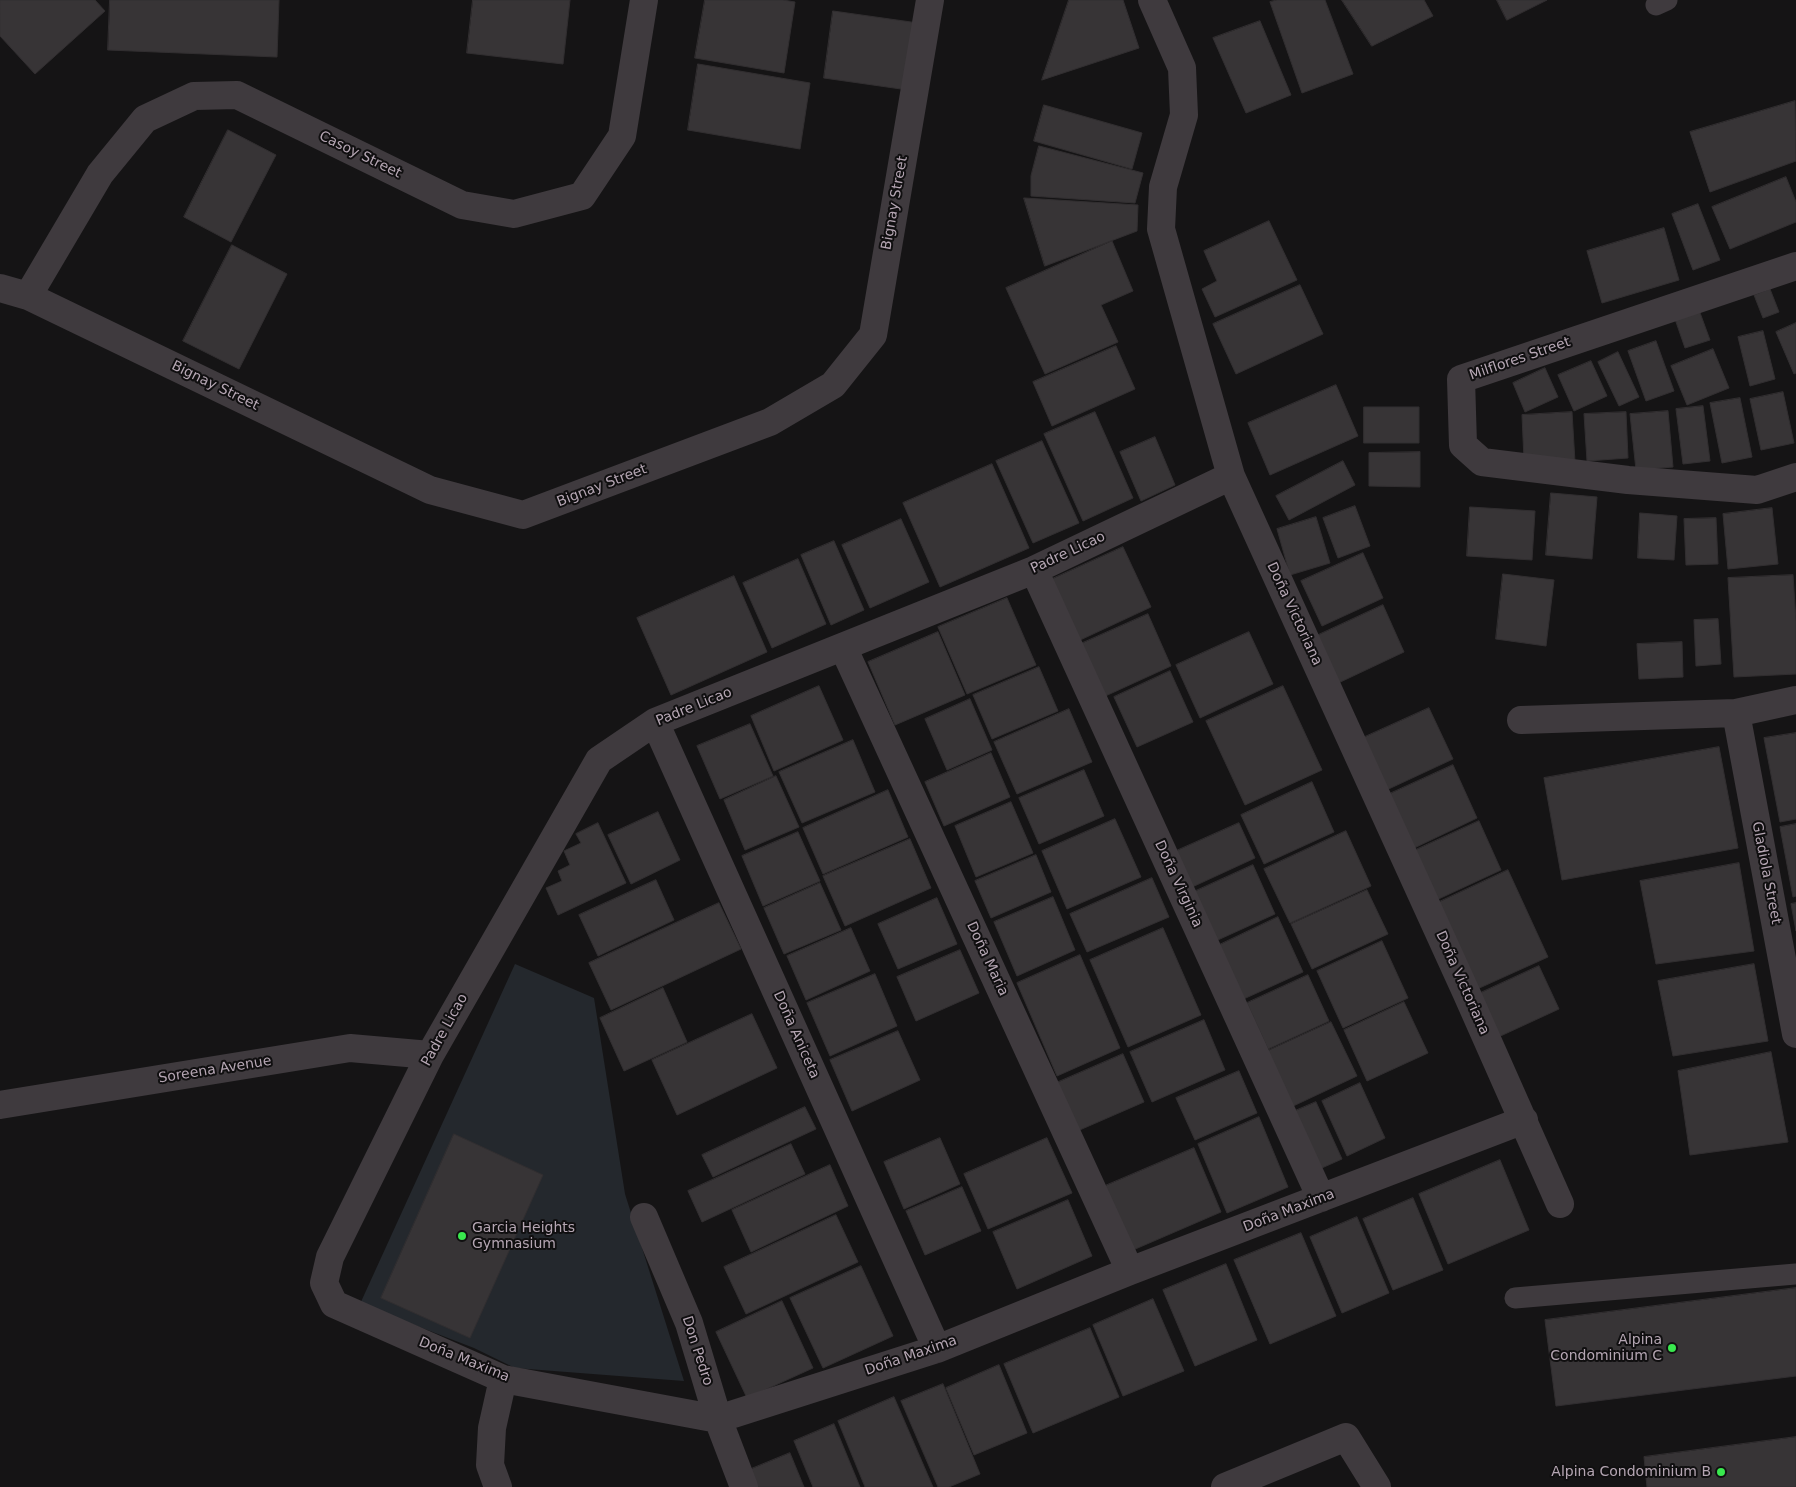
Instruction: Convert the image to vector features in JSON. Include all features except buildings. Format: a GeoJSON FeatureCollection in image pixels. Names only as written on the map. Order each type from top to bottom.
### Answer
{"type":"FeatureCollection","features":[{"type":"Feature","properties":{"kind":"street","name":"Casoy Street"},"geometry":{"type":"LineString","coordinates":[[28,296],[100,174],[145,119],[194,96],[237,95],[462,205],[514,214],[582,196],[622,136],[644,0]]}},
{"type":"Feature","properties":{"kind":"street","name":"Bignay Street"},"geometry":{"type":"LineString","coordinates":[[0,288],[28,296],[430,490],[523,515],[770,422],[833,385],[862,350],[873,335],[930,0]]}},
{"type":"Feature","properties":{"kind":"street","name":"Doña Victoriana"},"geometry":{"type":"LineString","coordinates":[[1152,0],[1182,68],[1184,115],[1163,187],[1161,229],[1231,476],[1524,1120],[1560,1204]]}},
{"type":"Feature","properties":{"kind":"street","name":"Milflores Street"},"geometry":{"type":"LineString","coordinates":[[1796,266],[1461,378],[1463,445],[1482,462],[1628,480],[1758,490],[1796,477]]}},
{"type":"Feature","properties":{"kind":"street","name":"Padre Licao"},"geometry":{"type":"LineString","coordinates":[[330,1257],[430,1055],[600,760],[655,722],[1034,570],[1231,476]]}},
{"type":"Feature","properties":{"kind":"street","name":"Doña Virginia"},"geometry":{"type":"LineString","coordinates":[[1034,570],[1321,1198]]}},
{"type":"Feature","properties":{"kind":"street","name":"Doña Maria"},"geometry":{"type":"LineString","coordinates":[[843,647],[1130,1271]]}},
{"type":"Feature","properties":{"kind":"street"},"geometry":{"type":"LineString","coordinates":[[1521,720],[1736,713],[1796,700]]}},
{"type":"Feature","properties":{"kind":"street","name":"Gladiola Street"},"geometry":{"type":"LineString","coordinates":[[1736,713],[1796,1034]]}},
{"type":"Feature","properties":{"kind":"street","name":"Doña Aniceta"},"geometry":{"type":"LineString","coordinates":[[655,722],[937,1349]]}},
{"type":"Feature","properties":{"kind":"street","name":"Soreena Avenue"},"geometry":{"type":"LineString","coordinates":[[0,1105],[350,1048],[430,1055]]}},
{"type":"Feature","properties":{"kind":"street","name":"Doña Maxima"},"geometry":{"type":"LineString","coordinates":[[330,1257],[324,1283],[334,1304],[503,1378],[718,1419],[937,1349],[1130,1271],[1524,1120]]}},
{"type":"Feature","properties":{"kind":"street","name":"Don Pedro"},"geometry":{"type":"LineString","coordinates":[[644,1217],[689,1323],[718,1419],[744,1487]]}},
{"type":"Feature","properties":{"kind":"street"},"geometry":{"type":"LineString","coordinates":[[498,1487],[490,1465],[492,1428],[503,1378]]}},
{"type":"Feature","properties":{"kind":"street"},"geometry":{"type":"LineString","coordinates":[[1225,1487],[1346,1438],[1377,1487]]}},
{"type":"Feature","properties":{"kind":"lane"},"geometry":{"type":"LineString","coordinates":[[1515,1298],[1796,1274]]}},
{"type":"Feature","properties":{"kind":"shaded area"},"geometry":{"type":"Polygon","coordinates":[[[515,964],[594,998],[625,1194],[684,1381],[515,1368],[474,1348],[360,1304],[515,964]]]}},
{"type":"Feature","properties":{"kind":"place","name":"Garcia Heights Gymnasium"},"geometry":{"type":"Point","coordinates":[462,1236]}},
{"type":"Feature","properties":{"kind":"place","name":"Alpina Condominium C"},"geometry":{"type":"Point","coordinates":[1672,1348]}},
{"type":"Feature","properties":{"kind":"place","name":"Alpina Condominium B"},"geometry":{"type":"Point","coordinates":[1721,1472]}}]}
